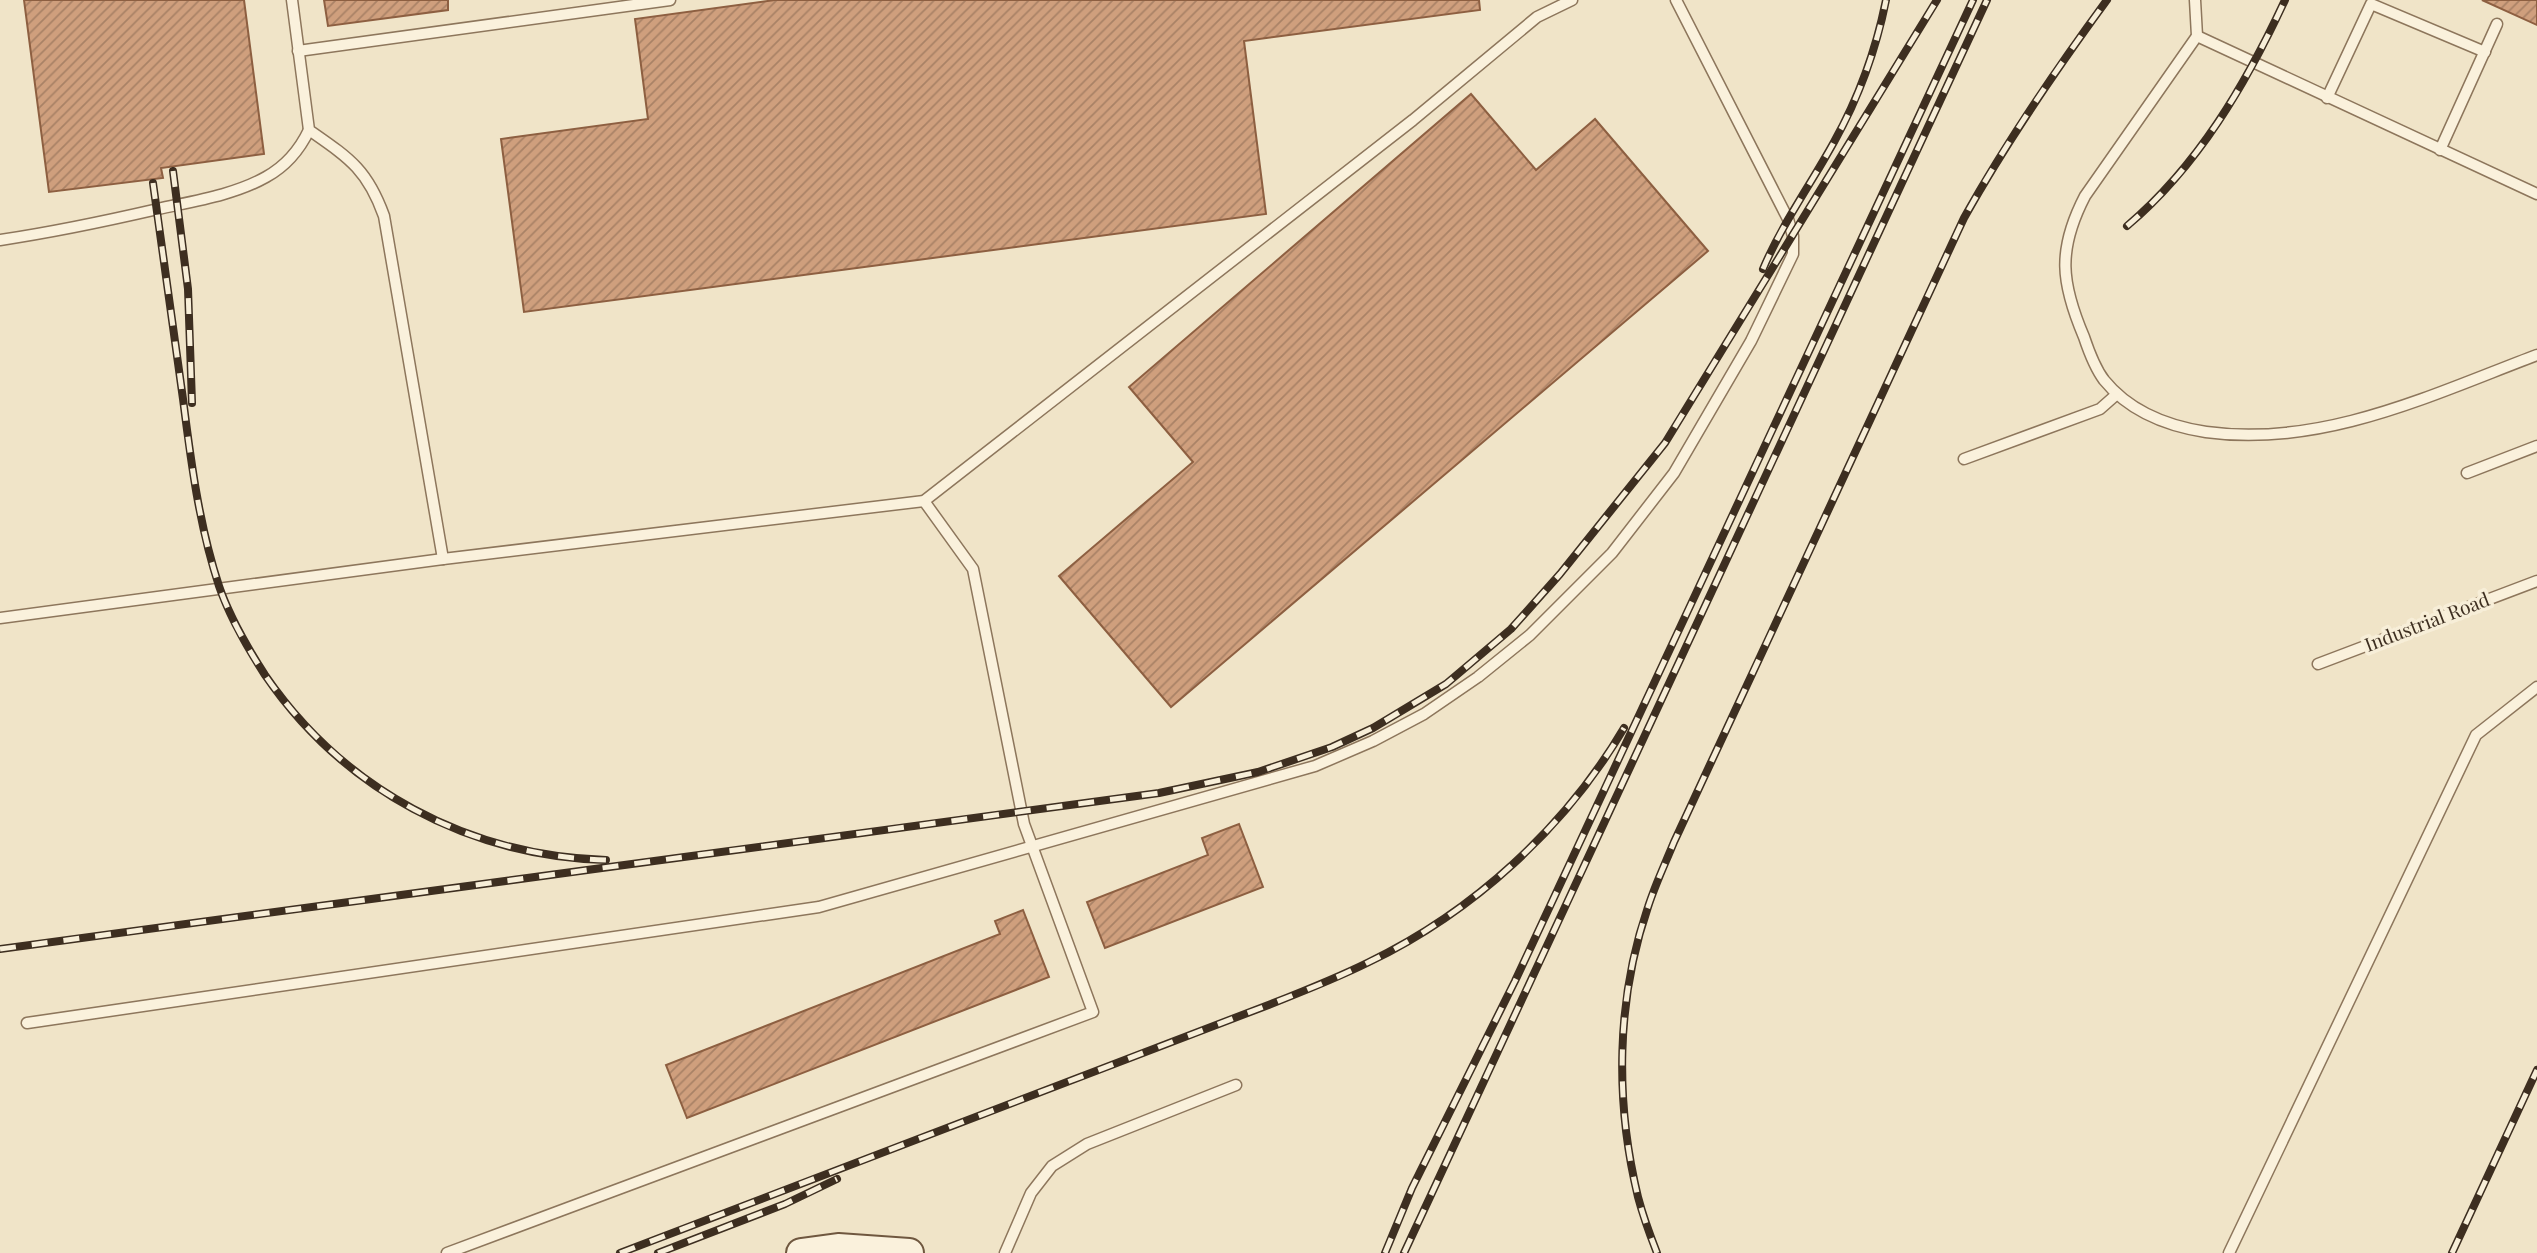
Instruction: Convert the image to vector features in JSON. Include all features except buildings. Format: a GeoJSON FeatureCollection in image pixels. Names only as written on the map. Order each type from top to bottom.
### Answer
{"type":"FeatureCollection","features":[{"type":"Feature","properties":{"kind":"street"},"geometry":{"type":"LineString","coordinates":[[802,1253],[838,1248],[909,1253]]}},
{"type":"Feature","properties":{"kind":"lane"},"geometry":{"type":"LineString","coordinates":[[0,240],[76,228],[224,194],[279,169],[293,157],[309,130],[292,0]]}},
{"type":"Feature","properties":{"kind":"lane"},"geometry":{"type":"LineString","coordinates":[[298,51],[670,0]]}},
{"type":"Feature","properties":{"kind":"lane"},"geometry":{"type":"LineString","coordinates":[[0,618],[443,559],[924,501],[1413,120],[1537,17],[1572,0]]}},
{"type":"Feature","properties":{"kind":"lane"},"geometry":{"type":"LineString","coordinates":[[27,1023],[819,907],[1315,766],[1373,741],[1424,714],[1478,677],[1530,635],[1612,553],[1674,473],[1751,341],[1790,262],[1794,246],[1788,219],[1676,0]]}},
{"type":"Feature","properties":{"kind":"lane"},"geometry":{"type":"LineString","coordinates":[[2195,0],[2197,36],[2085,196],[2072,220],[2065,247],[2065,273],[2074,315],[2102,378],[2116,394],[2154,418],[2183,429],[2238,436],[2295,433],[2346,423],[2537,355]]}},
{"type":"Feature","properties":{"kind":"lane"},"geometry":{"type":"LineString","coordinates":[[2327,98],[2371,4],[2485,52]]}},
{"type":"Feature","properties":{"kind":"lane"},"geometry":{"type":"LineString","coordinates":[[2440,150],[2497,24]]}},
{"type":"Feature","properties":{"kind":"lane"},"geometry":{"type":"LineString","coordinates":[[2197,36],[2537,194]]}},
{"type":"Feature","properties":{"kind":"lane"},"geometry":{"type":"LineString","coordinates":[[309,130],[357,166],[370,182],[384,216],[443,559]]}},
{"type":"Feature","properties":{"kind":"lane"},"geometry":{"type":"LineString","coordinates":[[1964,459],[2100,410],[2116,394]]}},
{"type":"Feature","properties":{"kind":"lane"},"geometry":{"type":"LineString","coordinates":[[2467,473],[2537,446]]}},
{"type":"Feature","properties":{"kind":"lane"},"geometry":{"type":"LineString","coordinates":[[447,1253],[1093,1012],[1021,811],[973,569],[924,501]]}},
{"type":"Feature","properties":{"kind":"lane","name":"Industrial Road"},"geometry":{"type":"LineString","coordinates":[[2318,664],[2537,581]]}},
{"type":"Feature","properties":{"kind":"lane"},"geometry":{"type":"LineString","coordinates":[[2230,1253],[2476,735],[2537,687]]}},
{"type":"Feature","properties":{"kind":"lane"},"geometry":{"type":"LineString","coordinates":[[1005,1253],[1031,1193],[1052,1166],[1087,1144],[1236,1085]]}},
{"type":"Feature","properties":{"kind":"railway"},"geometry":{"type":"LineString","coordinates":[[1763,269],[1851,108],[1872,55],[1886,0]]}},
{"type":"Feature","properties":{"kind":"railway"},"geometry":{"type":"LineString","coordinates":[[0,949],[1159,793],[1258,772],[1332,747],[1373,728],[1446,684],[1511,629],[1560,574],[1665,443],[1937,0]]}},
{"type":"Feature","properties":{"kind":"railway"},"geometry":{"type":"LineString","coordinates":[[1385,1253],[1412,1188],[1515,981],[1973,0]]}},
{"type":"Feature","properties":{"kind":"railway"},"geometry":{"type":"LineString","coordinates":[[1404,1253],[1987,0]]}},
{"type":"Feature","properties":{"kind":"railway"},"geometry":{"type":"LineString","coordinates":[[1657,1253],[1640,1204],[1631,1161],[1625,1125],[1622,1051],[1630,978],[1637,942],[1651,899],[1674,842],[1964,218],[2032,107],[2107,0]]}},
{"type":"Feature","properties":{"kind":"railway"},"geometry":{"type":"LineString","coordinates":[[2127,226],[2153,203],[2176,177],[2218,122],[2237,93],[2285,0]]}},
{"type":"Feature","properties":{"kind":"railway"},"geometry":{"type":"LineString","coordinates":[[173,171],[188,289],[192,403]]}},
{"type":"Feature","properties":{"kind":"railway"},"geometry":{"type":"LineString","coordinates":[[153,183],[193,470],[206,540],[228,609],[265,675],[296,716],[332,751],[371,783],[413,809],[458,830],[505,845],[555,856],[606,860]]}},
{"type":"Feature","properties":{"kind":"railway"},"geometry":{"type":"LineString","coordinates":[[620,1253],[1271,1004],[1369,962],[1444,918],[1513,864],[1574,800],[1624,728]]}},
{"type":"Feature","properties":{"kind":"railway"},"geometry":{"type":"LineString","coordinates":[[2452,1253],[2537,1070]]}},
{"type":"Feature","properties":{"kind":"railway"},"geometry":{"type":"LineString","coordinates":[[658,1253],[785,1204],[837,1179]]}}]}
